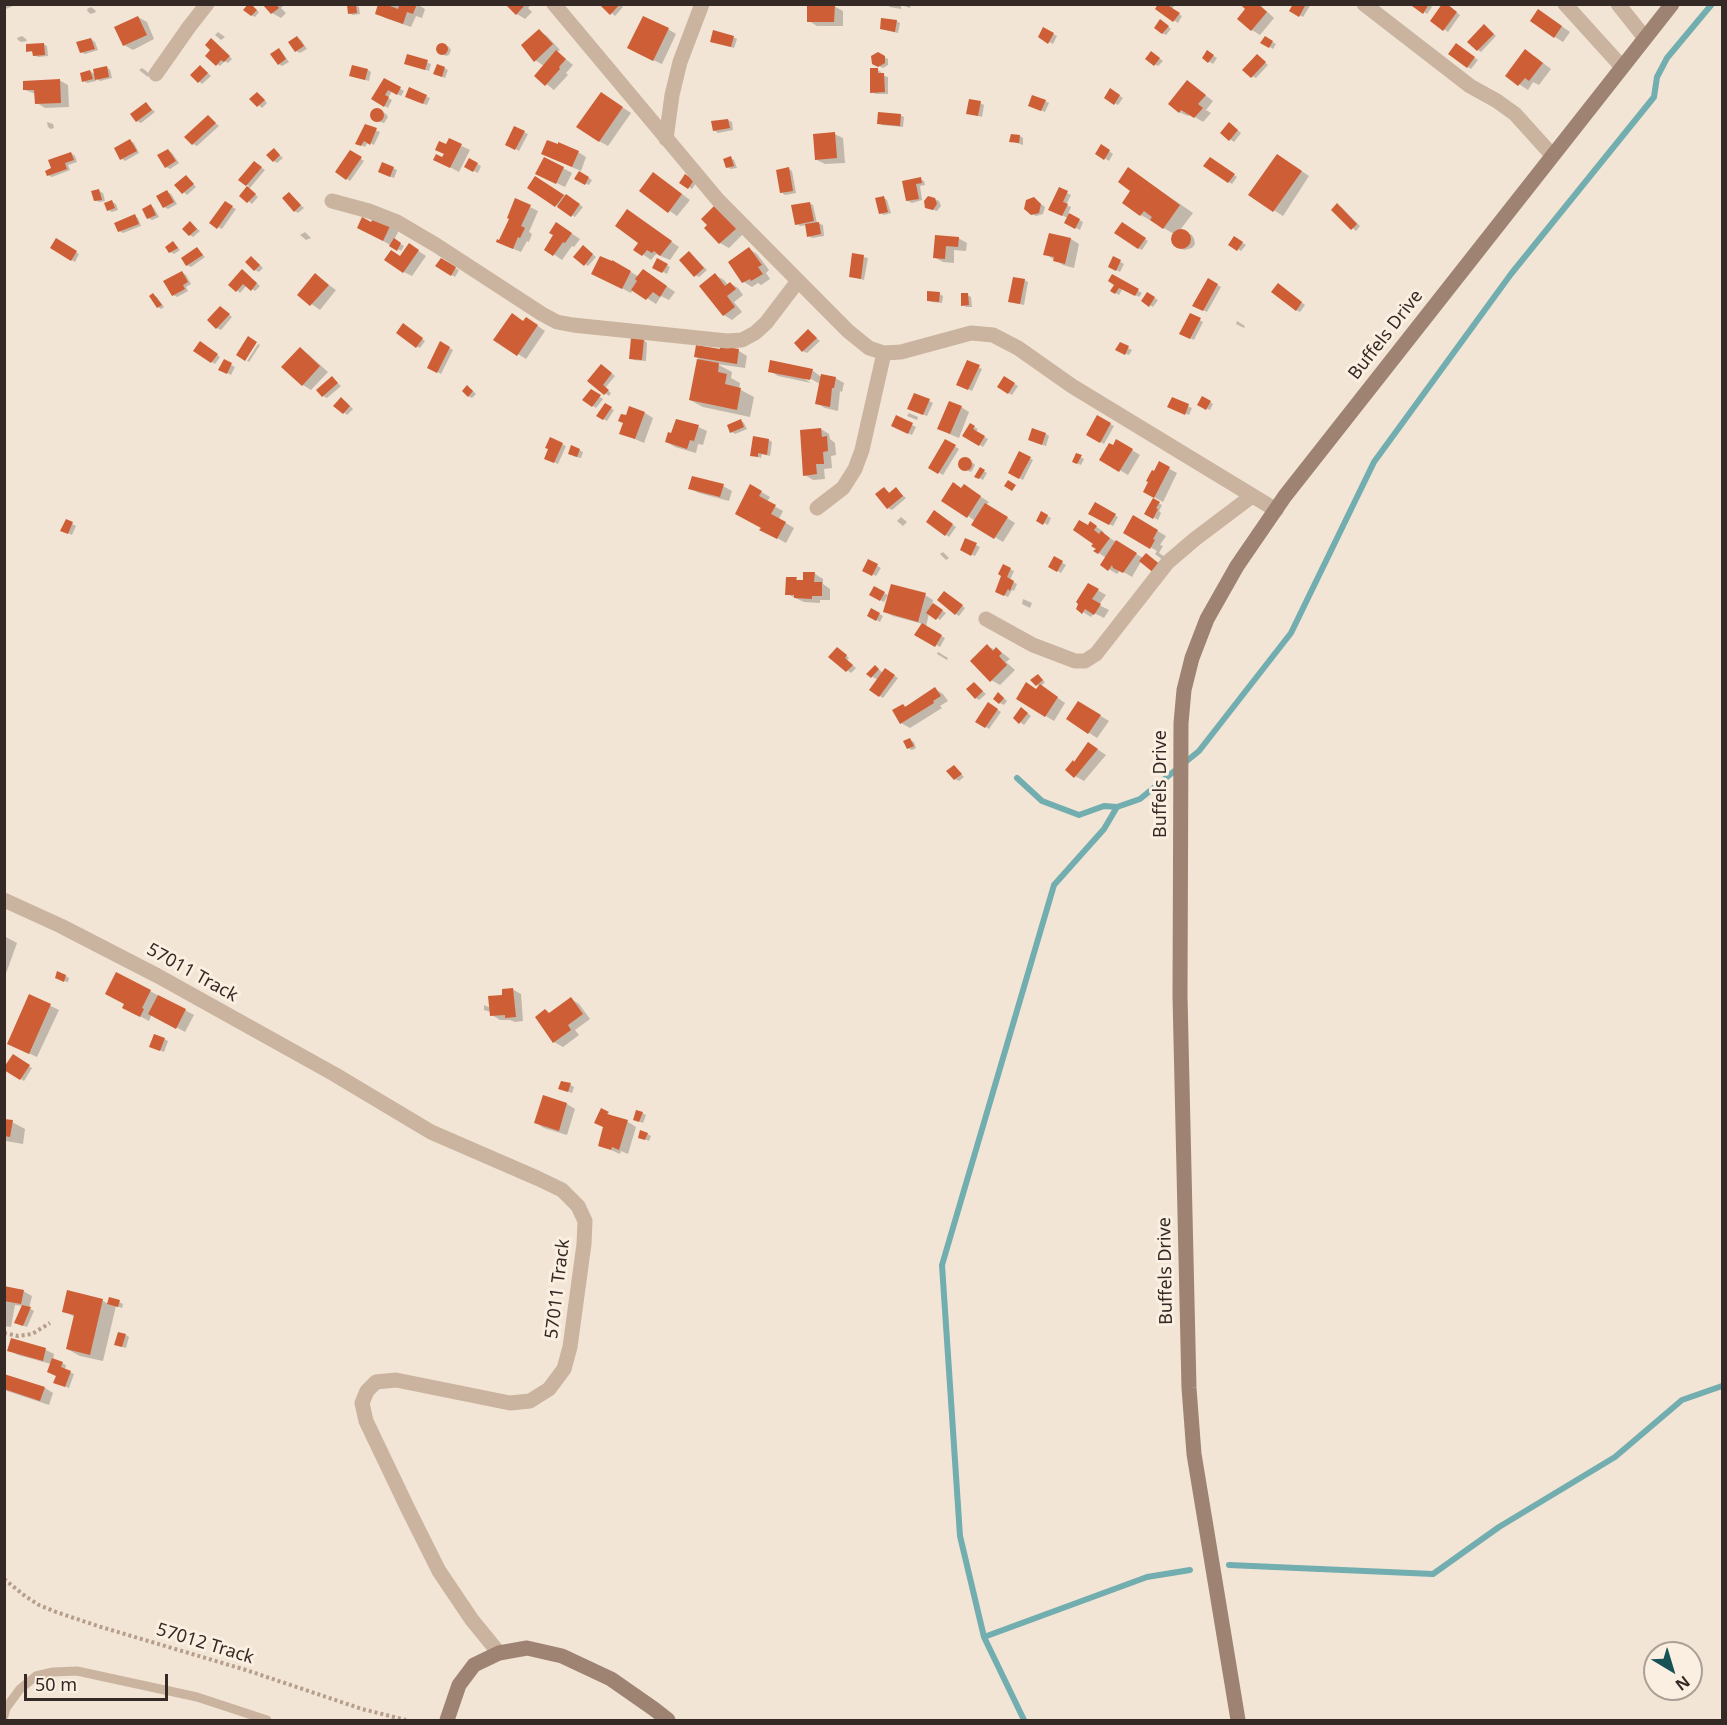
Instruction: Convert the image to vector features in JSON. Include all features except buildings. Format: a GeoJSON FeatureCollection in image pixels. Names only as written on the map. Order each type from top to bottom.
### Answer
{"type":"FeatureCollection","features":[{"type":"Feature","properties":{"kind":"street"},"geometry":{"type":"LineString","coordinates":[[156,74],[207,4]]}},
{"type":"Feature","properties":{"kind":"street"},"geometry":{"type":"LineString","coordinates":[[554,4],[718,200],[848,331],[869,348],[885,353],[901,352],[971,333],[993,335],[1018,348],[1072,386],[1276,510]]}},
{"type":"Feature","properties":{"kind":"street"},"geometry":{"type":"LineString","coordinates":[[666,139],[672,94],[680,62],[702,4]]}},
{"type":"Feature","properties":{"kind":"street"},"geometry":{"type":"LineString","coordinates":[[1364,4],[1470,86],[1515,114],[1552,155]]}},
{"type":"Feature","properties":{"kind":"street"},"geometry":{"type":"LineString","coordinates":[[1565,4],[1622,67]]}},
{"type":"Feature","properties":{"kind":"street"},"geometry":{"type":"LineString","coordinates":[[1618,4],[1645,38]]}},
{"type":"Feature","properties":{"kind":"street","name":"Buffels Drive"},"geometry":{"type":"LineString","coordinates":[[1238,1720],[1194,1454],[1189,1388],[1181,1083],[1180,816],[1181,723],[1184,690],[1192,658],[1207,619],[1237,566],[1276,510],[1672,4]]}},
{"type":"Feature","properties":{"kind":"street"},"geometry":{"type":"LineString","coordinates":[[332,201],[369,211],[397,222],[542,314],[557,322],[573,325],[727,341],[742,340],[755,333],[766,323],[798,281]]}},
{"type":"Feature","properties":{"kind":"street"},"geometry":{"type":"LineString","coordinates":[[817,508],[843,488],[855,469],[862,450],[885,353]]}},
{"type":"Feature","properties":{"kind":"street"},"geometry":{"type":"LineString","coordinates":[[986,619],[1033,645],[1075,661],[1085,661],[1096,654],[1168,562],[1252,496]]}},
{"type":"Feature","properties":{"kind":"street","name":"57011 Track"},"geometry":{"type":"LineString","coordinates":[[4,900],[61,926],[158,976],[334,1074],[431,1132],[562,1190],[578,1206],[585,1221],[584,1244],[570,1347],[564,1369],[549,1389],[530,1401],[510,1403],[396,1380],[376,1382],[366,1390],[362,1402],[366,1421],[439,1570],[472,1620],[499,1653]]}},
{"type":"Feature","properties":{"kind":"street"},"geometry":{"type":"LineString","coordinates":[[447,1720],[459,1685],[474,1665],[499,1653],[527,1648],[562,1656],[611,1679],[668,1720]]}},
{"type":"Feature","properties":{"kind":"lane"},"geometry":{"type":"LineString","coordinates":[[4,1716],[6,1708],[20,1689],[36,1676],[53,1672],[77,1671],[197,1697],[267,1720]]}},
{"type":"Feature","properties":{"kind":"path"},"geometry":{"type":"LineString","coordinates":[[4,1333],[18,1336],[32,1334],[50,1323]]}},
{"type":"Feature","properties":{"kind":"path","name":"57012 Track"},"geometry":{"type":"LineString","coordinates":[[4,1579],[39,1605],[56,1612],[246,1670],[362,1709],[406,1720]]}},
{"type":"Feature","properties":{"kind":"waterway"},"geometry":{"type":"LineString","coordinates":[[1024,1720],[984,1637],[960,1536],[942,1265],[1054,885],[1104,829],[1117,807],[1140,799],[1199,751],[1291,633],[1374,462],[1511,274],[1654,97],[1657,77],[1667,58],[1712,4]]}},
{"type":"Feature","properties":{"kind":"waterway"},"geometry":{"type":"LineString","coordinates":[[1017,778],[1042,801],[1079,815],[1104,806],[1117,807]]}},
{"type":"Feature","properties":{"kind":"waterway"},"geometry":{"type":"LineString","coordinates":[[1229,1565],[1433,1574],[1499,1527],[1615,1457],[1682,1400],[1722,1386]]}},
{"type":"Feature","properties":{"kind":"waterway"},"geometry":{"type":"LineString","coordinates":[[984,1637],[1147,1577],[1190,1570]]}}]}
